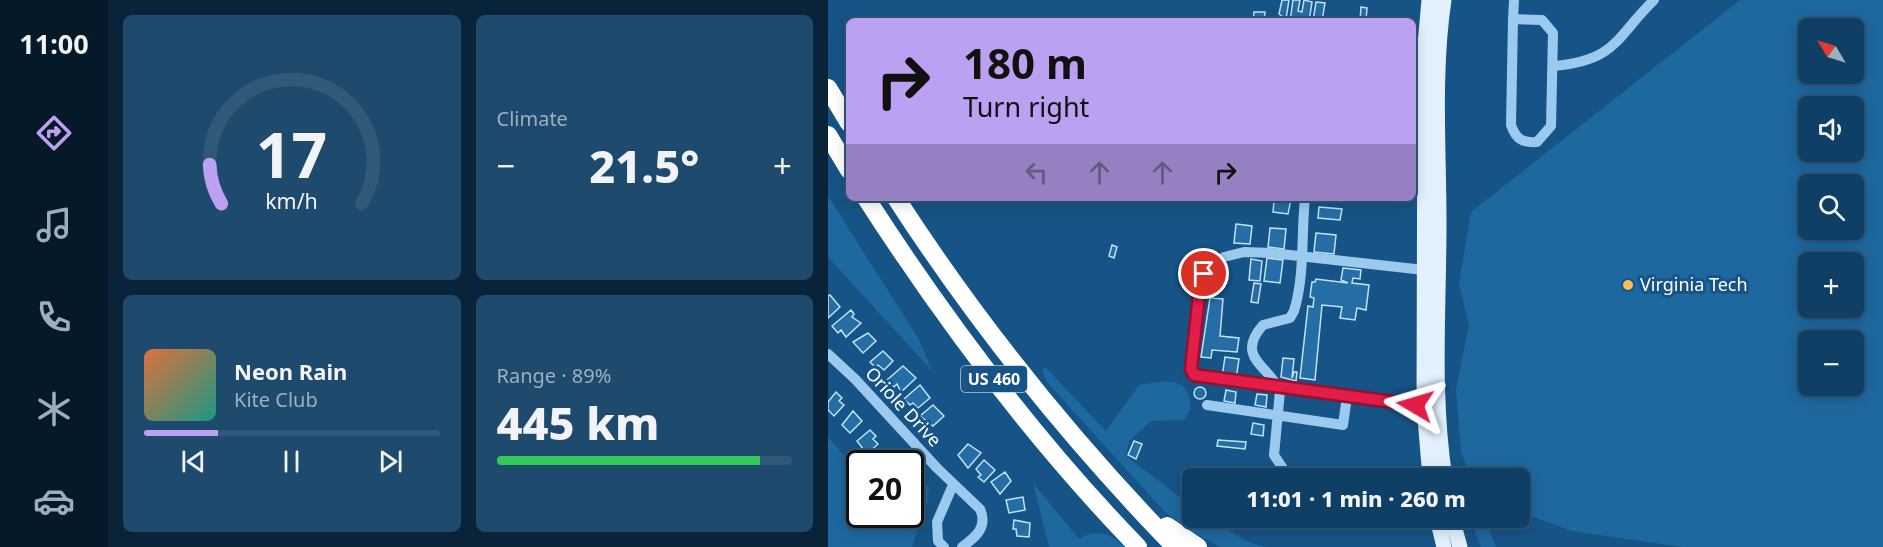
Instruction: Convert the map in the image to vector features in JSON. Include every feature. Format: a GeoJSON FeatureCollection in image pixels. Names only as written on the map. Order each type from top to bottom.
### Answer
{"type":"FeatureCollection","features":[{"type":"Feature","properties":{"kind":"highway"},"geometry":{"type":"LineString","coordinates":[[828,88],[846,118]]}},
{"type":"Feature","properties":{"kind":"highway"},"geometry":{"type":"LineString","coordinates":[[828,135],[846,165]]}},
{"type":"Feature","properties":{"kind":"highway","name":"US 460"},"geometry":{"type":"LineString","coordinates":[[868,201],[923,284],[1012,403],[1138,547]]}},
{"type":"Feature","properties":{"kind":"highway","name":"US 460"},"geometry":{"type":"LineString","coordinates":[[898,201],[949,277],[1016,366],[1134,504],[1175,547]]}},
{"type":"Feature","properties":{"kind":"highway"},"geometry":{"type":"LineString","coordinates":[[1134,504],[1198,547]]}},
{"type":"Feature","properties":{"kind":"main road"},"geometry":{"type":"LineString","coordinates":[[1429,0],[1425,45],[1424,270],[1432,406],[1443,468]]}},
{"type":"Feature","properties":{"kind":"main road"},"geometry":{"type":"LineString","coordinates":[[1430,468],[1439,72],[1444,0]]}},
{"type":"Feature","properties":{"kind":"main road"},"geometry":{"type":"LineString","coordinates":[[1439,528],[1444,547]]}},
{"type":"Feature","properties":{"kind":"main road"},"geometry":{"type":"LineString","coordinates":[[1455,528],[1460,547]]}},
{"type":"Feature","properties":{"kind":"street"},"geometry":{"type":"LineString","coordinates":[[1513,19],[1542,20],[1551,27],[1554,66],[1551,126],[1537,142],[1521,141],[1511,125],[1513,19],[1514,0]]}},
{"type":"Feature","properties":{"kind":"street"},"geometry":{"type":"LineString","coordinates":[[1554,66],[1586,61],[1600,56],[1619,42],[1654,0]]}},
{"type":"Feature","properties":{"kind":"street"},"geometry":{"type":"LineString","coordinates":[[1283,468],[1274,455],[1279,388],[1257,362],[1252,342],[1263,325],[1290,318],[1294,311],[1303,258],[1300,248],[1305,201]]}},
{"type":"Feature","properties":{"kind":"street"},"geometry":{"type":"LineString","coordinates":[[1424,270],[1244,252],[1224,257],[1211,266],[1200,286],[1191,369],[1194,375],[1279,388],[1432,406]]}},
{"type":"Feature","properties":{"kind":"street","name":"Oriole Drive"},"geometry":{"type":"LineString","coordinates":[[828,354],[980,509],[983,518],[981,530],[962,547]]}},
{"type":"Feature","properties":{"kind":"street"},"geometry":{"type":"LineString","coordinates":[[1207,405],[1343,425],[1347,396]]}},
{"type":"Feature","properties":{"kind":"street"},"geometry":{"type":"LineString","coordinates":[[944,547],[938,541],[936,529],[953,484]]}},
{"type":"Feature","properties":{"kind":"shaded area","name":"Virginia Tech"},"geometry":{"type":"Polygon","coordinates":[[[1740,0],[1883,0],[1883,547],[1682,547],[1572,531],[1530,516],[1530,468],[1467,468],[1461,451],[1456,389],[1469,325],[1459,284],[1471,212],[1740,0]]]}},
{"type":"Feature","properties":{"kind":"shaded area"},"geometry":{"type":"Polygon","coordinates":[[[828,196],[918,338],[933,372],[828,257],[828,196]]]}},
{"type":"Feature","properties":{"kind":"shaded area"},"geometry":{"type":"Polygon","coordinates":[[[1045,367],[1106,431],[1139,385],[1169,382],[1181,385],[1186,390],[1190,404],[1189,412],[1184,420],[1151,421],[1129,441],[1126,456],[1182,498],[1182,525],[1165,512],[1046,381],[1042,370],[1045,367]]]}},
{"type":"Feature","properties":{"kind":"shaded area"},"geometry":{"type":"Polygon","coordinates":[[[828,437],[846,458],[846,528],[919,528],[912,547],[828,547],[828,437]]]}},
{"type":"Feature","properties":{"kind":"shaded area"},"geometry":{"type":"Polygon","coordinates":[[[924,481],[929,488],[924,512],[924,481]]]}},
{"type":"Feature","properties":{"kind":"shaded area"},"geometry":{"type":"Polygon","coordinates":[[[1033,483],[1079,539],[1097,533],[1109,535],[1125,547],[1049,547],[1033,483]]]}},
{"type":"Feature","properties":{"kind":"shaded area"},"geometry":{"type":"Polygon","coordinates":[[[1225,528],[1248,541],[1269,547],[1221,547],[1187,529],[1225,528]]]}},
{"type":"Feature","properties":{"kind":"shaded area"},"geometry":{"type":"Polygon","coordinates":[[[1474,528],[1489,528],[1496,547],[1481,547],[1474,528]]]}},
{"type":"Feature","properties":{"kind":"building"},"geometry":{"type":"Polygon","coordinates":[[[1282,0],[1289,0],[1286,18],[1279,14],[1282,0]]]}},
{"type":"Feature","properties":{"kind":"building"},"geometry":{"type":"Polygon","coordinates":[[[1293,0],[1300,0],[1298,11],[1302,12],[1304,0],[1312,2],[1309,18],[1290,18],[1293,0]]]}},
{"type":"Feature","properties":{"kind":"building"},"geometry":{"type":"Polygon","coordinates":[[[1316,2],[1325,3],[1322,18],[1313,18],[1316,2]]]}},
{"type":"Feature","properties":{"kind":"building"},"geometry":{"type":"Polygon","coordinates":[[[1361,7],[1367,8],[1366,18],[1360,18],[1361,7]]]}},
{"type":"Feature","properties":{"kind":"building"},"geometry":{"type":"Polygon","coordinates":[[[1254,12],[1265,12],[1264,18],[1253,18],[1254,12]]]}},
{"type":"Feature","properties":{"kind":"building"},"geometry":{"type":"Polygon","coordinates":[[[1274,201],[1291,201],[1288,214],[1273,212],[1274,201]]]}},
{"type":"Feature","properties":{"kind":"building"},"geometry":{"type":"Polygon","coordinates":[[[1319,207],[1342,209],[1340,220],[1318,218],[1319,207]]]}},
{"type":"Feature","properties":{"kind":"building"},"geometry":{"type":"Polygon","coordinates":[[[1236,224],[1252,226],[1250,244],[1234,243],[1236,224]]]}},
{"type":"Feature","properties":{"kind":"building"},"geometry":{"type":"Polygon","coordinates":[[[1270,228],[1286,229],[1284,249],[1268,247],[1270,228]]]}},
{"type":"Feature","properties":{"kind":"building"},"geometry":{"type":"Polygon","coordinates":[[[1316,233],[1336,235],[1334,254],[1314,252],[1316,233]]]}},
{"type":"Feature","properties":{"kind":"building"},"geometry":{"type":"Polygon","coordinates":[[[1112,245],[1117,247],[1114,258],[1109,256],[1112,245]]]}},
{"type":"Feature","properties":{"kind":"building"},"geometry":{"type":"Polygon","coordinates":[[[1267,258],[1283,260],[1280,283],[1264,281],[1267,258]]]}},
{"type":"Feature","properties":{"kind":"building"},"geometry":{"type":"Polygon","coordinates":[[[1251,259],[1262,261],[1260,281],[1249,280],[1251,259]]]}},
{"type":"Feature","properties":{"kind":"building"},"geometry":{"type":"Polygon","coordinates":[[[1343,268],[1361,270],[1360,279],[1353,278],[1352,283],[1369,285],[1366,310],[1357,308],[1355,320],[1340,318],[1342,307],[1322,305],[1315,380],[1300,378],[1308,306],[1313,307],[1314,298],[1310,297],[1312,282],[1316,279],[1348,283],[1341,280],[1343,268]]]}},
{"type":"Feature","properties":{"kind":"building"},"geometry":{"type":"Polygon","coordinates":[[[1254,283],[1261,284],[1258,303],[1251,302],[1254,283]]]}},
{"type":"Feature","properties":{"kind":"building"},"geometry":{"type":"Polygon","coordinates":[[[830,295],[840,307],[828,318],[828,296],[830,295]]]}},
{"type":"Feature","properties":{"kind":"building"},"geometry":{"type":"Polygon","coordinates":[[[1210,298],[1223,299],[1220,336],[1239,338],[1237,352],[1212,350],[1211,358],[1201,357],[1210,298]]]}},
{"type":"Feature","properties":{"kind":"building"},"geometry":{"type":"Polygon","coordinates":[[[851,310],[854,314],[852,317],[861,323],[846,337],[841,330],[838,333],[832,326],[851,310]]]}},
{"type":"Feature","properties":{"kind":"building"},"geometry":{"type":"Polygon","coordinates":[[[868,333],[876,341],[863,353],[853,342],[868,333]]]}},
{"type":"Feature","properties":{"kind":"building"},"geometry":{"type":"Polygon","coordinates":[[[883,351],[893,361],[884,370],[878,365],[876,368],[870,362],[883,351]]]}},
{"type":"Feature","properties":{"kind":"building"},"geometry":{"type":"Polygon","coordinates":[[[1225,357],[1239,359],[1236,379],[1222,377],[1225,357]]]}},
{"type":"Feature","properties":{"kind":"building"},"geometry":{"type":"Polygon","coordinates":[[[1283,358],[1294,359],[1292,378],[1294,372],[1297,372],[1296,381],[1281,377],[1283,358]]]}},
{"type":"Feature","properties":{"kind":"building"},"geometry":{"type":"Polygon","coordinates":[[[903,366],[916,378],[901,392],[897,384],[894,387],[887,380],[903,366]]]}},
{"type":"Feature","properties":{"kind":"building"},"geometry":{"type":"Polygon","coordinates":[[[920,385],[930,398],[918,408],[913,403],[910,405],[904,399],[920,385]]]}},
{"type":"Feature","properties":{"kind":"building"},"geometry":{"type":"Polygon","coordinates":[[[1202,387],[1205,388],[1205,398],[1198,399],[1195,398],[1194,391],[1195,388],[1202,387]]]}},
{"type":"Feature","properties":{"kind":"building"},"geometry":{"type":"Polygon","coordinates":[[[1226,390],[1236,392],[1235,403],[1224,401],[1226,390]]]}},
{"type":"Feature","properties":{"kind":"building"},"geometry":{"type":"Polygon","coordinates":[[[836,392],[842,398],[839,401],[844,405],[834,416],[828,410],[828,402],[836,392]]]}},
{"type":"Feature","properties":{"kind":"building"},"geometry":{"type":"Polygon","coordinates":[[[1257,394],[1267,395],[1266,407],[1255,405],[1257,394]]]}},
{"type":"Feature","properties":{"kind":"building"},"geometry":{"type":"Polygon","coordinates":[[[933,405],[944,416],[933,426],[920,416],[933,405]]]}},
{"type":"Feature","properties":{"kind":"building"},"geometry":{"type":"Polygon","coordinates":[[[853,411],[862,421],[850,433],[842,425],[853,411]]]}},
{"type":"Feature","properties":{"kind":"building"},"geometry":{"type":"Polygon","coordinates":[[[1253,423],[1264,425],[1263,436],[1251,434],[1253,423]]]}},
{"type":"Feature","properties":{"kind":"building"},"geometry":{"type":"Polygon","coordinates":[[[870,430],[876,436],[873,439],[878,444],[871,450],[864,450],[857,441],[870,430]]]}},
{"type":"Feature","properties":{"kind":"building"},"geometry":{"type":"Polygon","coordinates":[[[1218,440],[1246,442],[1245,449],[1217,446],[1218,440]]]}},
{"type":"Feature","properties":{"kind":"building"},"geometry":{"type":"Polygon","coordinates":[[[1134,441],[1142,444],[1136,459],[1128,455],[1134,441]]]}},
{"type":"Feature","properties":{"kind":"building"},"geometry":{"type":"Polygon","coordinates":[[[968,444],[981,453],[968,468],[958,455],[968,444]]]}},
{"type":"Feature","properties":{"kind":"building"},"geometry":{"type":"Polygon","coordinates":[[[984,460],[995,470],[984,482],[978,477],[981,475],[976,469],[984,460]]]}},
{"type":"Feature","properties":{"kind":"building"},"geometry":{"type":"Polygon","coordinates":[[[1005,472],[1011,481],[1000,494],[991,482],[1005,472]]]}},
{"type":"Feature","properties":{"kind":"building"},"geometry":{"type":"Polygon","coordinates":[[[1023,497],[1025,510],[1009,513],[1006,500],[1023,497]]]}},
{"type":"Feature","properties":{"kind":"building"},"geometry":{"type":"Polygon","coordinates":[[[1014,520],[1030,523],[1029,537],[1017,536],[1016,529],[1013,529],[1014,520]]]}},
{"type":"Feature","properties":{"kind":"place","name":"Virginia Tech"},"geometry":{"type":"Point","coordinates":[1628,285]}},
{"type":"Feature","properties":{"kind":"route"},"geometry":{"type":"LineString","coordinates":[[1204,274],[1200,286],[1191,369],[1194,375],[1201,378],[1415,405]]}}]}
